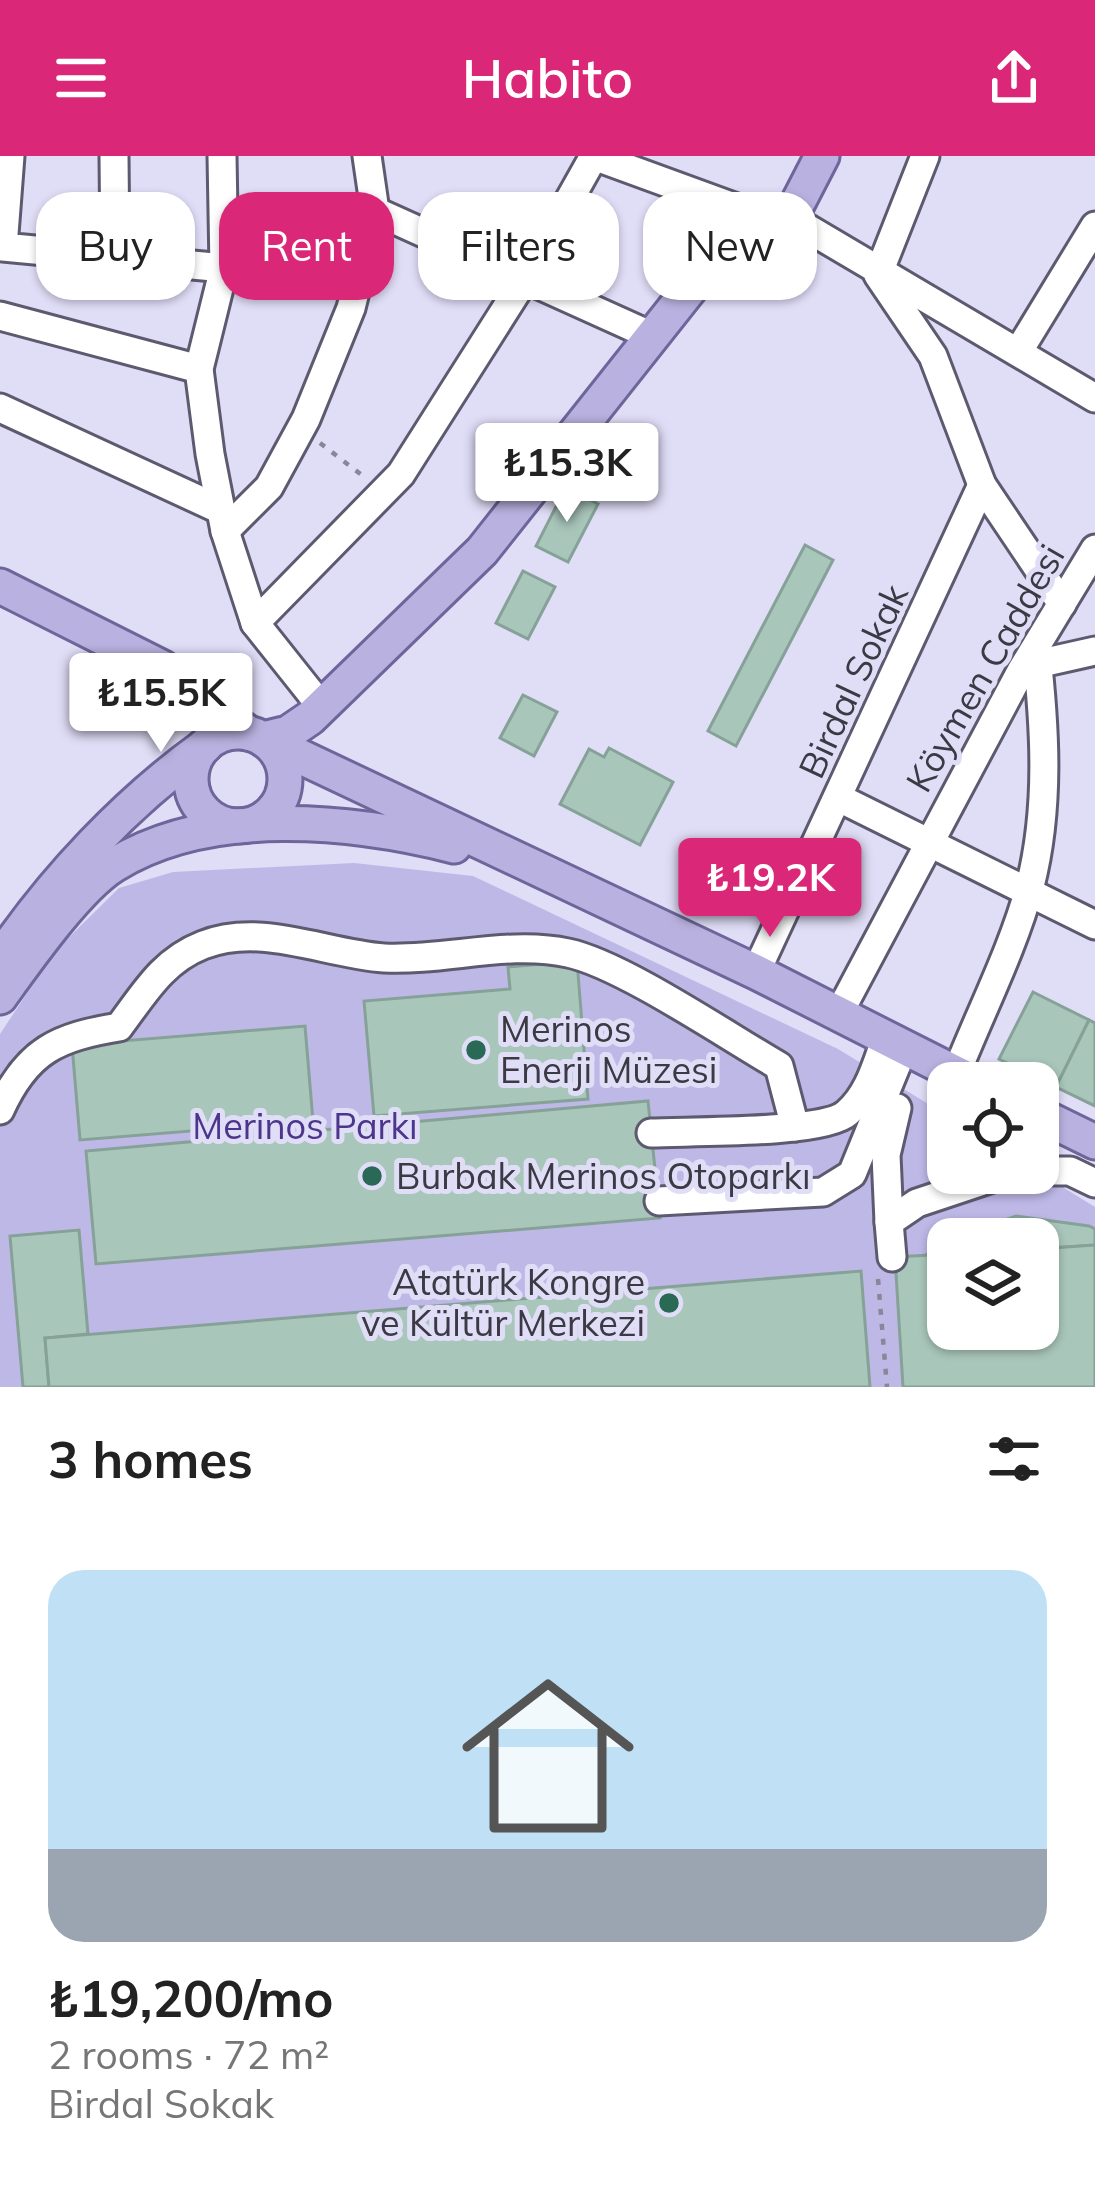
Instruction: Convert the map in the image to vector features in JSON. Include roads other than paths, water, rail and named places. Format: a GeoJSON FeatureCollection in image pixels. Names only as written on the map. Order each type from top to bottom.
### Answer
{"type":"FeatureCollection","features":[{"type":"Feature","properties":{"kind":"main road"},"geometry":{"type":"LineString","coordinates":[[800,192],[812,159]]}},
{"type":"Feature","properties":{"kind":"main road"},"geometry":{"type":"LineString","coordinates":[[0,958],[12,923],[163,776],[232,732],[289,733],[322,706],[482,550],[681,300]]}},
{"type":"Feature","properties":{"kind":"main road"},"geometry":{"type":"LineString","coordinates":[[0,586],[163,668],[275,749],[286,778],[276,807],[251,824],[157,846],[111,867],[38,945],[0,997]]}},
{"type":"Feature","properties":{"kind":"main road"},"geometry":{"type":"LineString","coordinates":[[256,736],[756,971],[934,1062]]}},
{"type":"Feature","properties":{"kind":"main road"},"geometry":{"type":"LineString","coordinates":[[205,746],[191,773],[197,803],[221,823],[311,822],[398,832],[532,866]]}},
{"type":"Feature","properties":{"kind":"main road"},"geometry":{"type":"LineString","coordinates":[[1059,1124],[1095,1142]]}},
{"type":"Feature","properties":{"kind":"street"},"geometry":{"type":"LineString","coordinates":[[10,156],[2,193],[3,247],[36,249]]}},
{"type":"Feature","properties":{"kind":"street"},"geometry":{"type":"LineString","coordinates":[[114,156],[114,192]]}},
{"type":"Feature","properties":{"kind":"street"},"geometry":{"type":"LineString","coordinates":[[221,156],[222,192]]}},
{"type":"Feature","properties":{"kind":"street"},"geometry":{"type":"LineString","coordinates":[[367,156],[372,192]]}},
{"type":"Feature","properties":{"kind":"street"},"geometry":{"type":"LineString","coordinates":[[574,192],[594,156],[693,192]]}},
{"type":"Feature","properties":{"kind":"street"},"geometry":{"type":"LineString","coordinates":[[878,275],[926,156]]}},
{"type":"Feature","properties":{"kind":"street"},"geometry":{"type":"LineString","coordinates":[[1020,350],[1095,226]]}},
{"type":"Feature","properties":{"kind":"street"},"geometry":{"type":"LineString","coordinates":[[817,235],[1095,398]]}},
{"type":"Feature","properties":{"kind":"street"},"geometry":{"type":"LineString","coordinates":[[878,275],[934,356],[982,485],[1062,604]]}},
{"type":"Feature","properties":{"kind":"street"},"geometry":{"type":"LineString","coordinates":[[219,288],[199,369],[223,521],[255,623],[322,706]]}},
{"type":"Feature","properties":{"kind":"street"},"geometry":{"type":"LineString","coordinates":[[223,521],[269,487],[302,428],[353,300]]}},
{"type":"Feature","properties":{"kind":"street"},"geometry":{"type":"LineString","coordinates":[[255,623],[400,474],[512,300]]}},
{"type":"Feature","properties":{"kind":"street"},"geometry":{"type":"LineString","coordinates":[[574,300],[652,336]]}},
{"type":"Feature","properties":{"kind":"street"},"geometry":{"type":"LineString","coordinates":[[0,316],[199,369]]}},
{"type":"Feature","properties":{"kind":"street"},"geometry":{"type":"LineString","coordinates":[[0,408],[223,521]]}},
{"type":"Feature","properties":{"kind":"street","name":"Birdal Sokak"},"geometry":{"type":"LineString","coordinates":[[756,971],[982,485]]}},
{"type":"Feature","properties":{"kind":"street","name":"Köymen Caddesi"},"geometry":{"type":"LineString","coordinates":[[838,1015],[929,841],[1095,548]]}},
{"type":"Feature","properties":{"kind":"street"},"geometry":{"type":"LineString","coordinates":[[970,1062],[1029,888],[1041,825],[1044,746],[1036,656],[1095,651]]}},
{"type":"Feature","properties":{"kind":"street"},"geometry":{"type":"LineString","coordinates":[[839,798],[1029,888],[1095,926]]}},
{"type":"Feature","properties":{"kind":"street"},"geometry":{"type":"LineString","coordinates":[[0,1110],[10,1086],[37,1055],[64,1035],[119,1027],[152,980],[177,957],[207,943],[267,938],[386,958],[512,950],[570,953],[779,1066],[795,1127]]}},
{"type":"Feature","properties":{"kind":"street"},"geometry":{"type":"LineString","coordinates":[[651,1133],[795,1127],[842,1118],[902,1046]]}},
{"type":"Feature","properties":{"kind":"street"},"geometry":{"type":"LineString","coordinates":[[659,1201],[823,1192],[853,1174],[902,1046]]}},
{"type":"Feature","properties":{"kind":"street"},"geometry":{"type":"LineString","coordinates":[[892,1257],[886,1155],[902,1046]]}},
{"type":"Feature","properties":{"kind":"street"},"geometry":{"type":"LineString","coordinates":[[1059,1171],[1095,1183]]}},
{"type":"Feature","properties":{"kind":"street"},"geometry":{"type":"LineString","coordinates":[[889,1222],[917,1202],[942,1194]]}},
{"type":"Feature","properties":{"kind":"place","name":"Merinos Enerji Müzesi"},"geometry":{"type":"Point","coordinates":[476,1050]}},
{"type":"Feature","properties":{"kind":"place","name":"Burbak Merinos Otoparkı"},"geometry":{"type":"Point","coordinates":[372,1176]}},
{"type":"Feature","properties":{"kind":"place","name":"Atatürk Kongre ve Kültür Merkezi"},"geometry":{"type":"Point","coordinates":[669,1303]}},
{"type":"Feature","properties":{"kind":"park label","name":"Merinos Parkı"},"geometry":{"type":"Point","coordinates":[305,1126]}}]}
